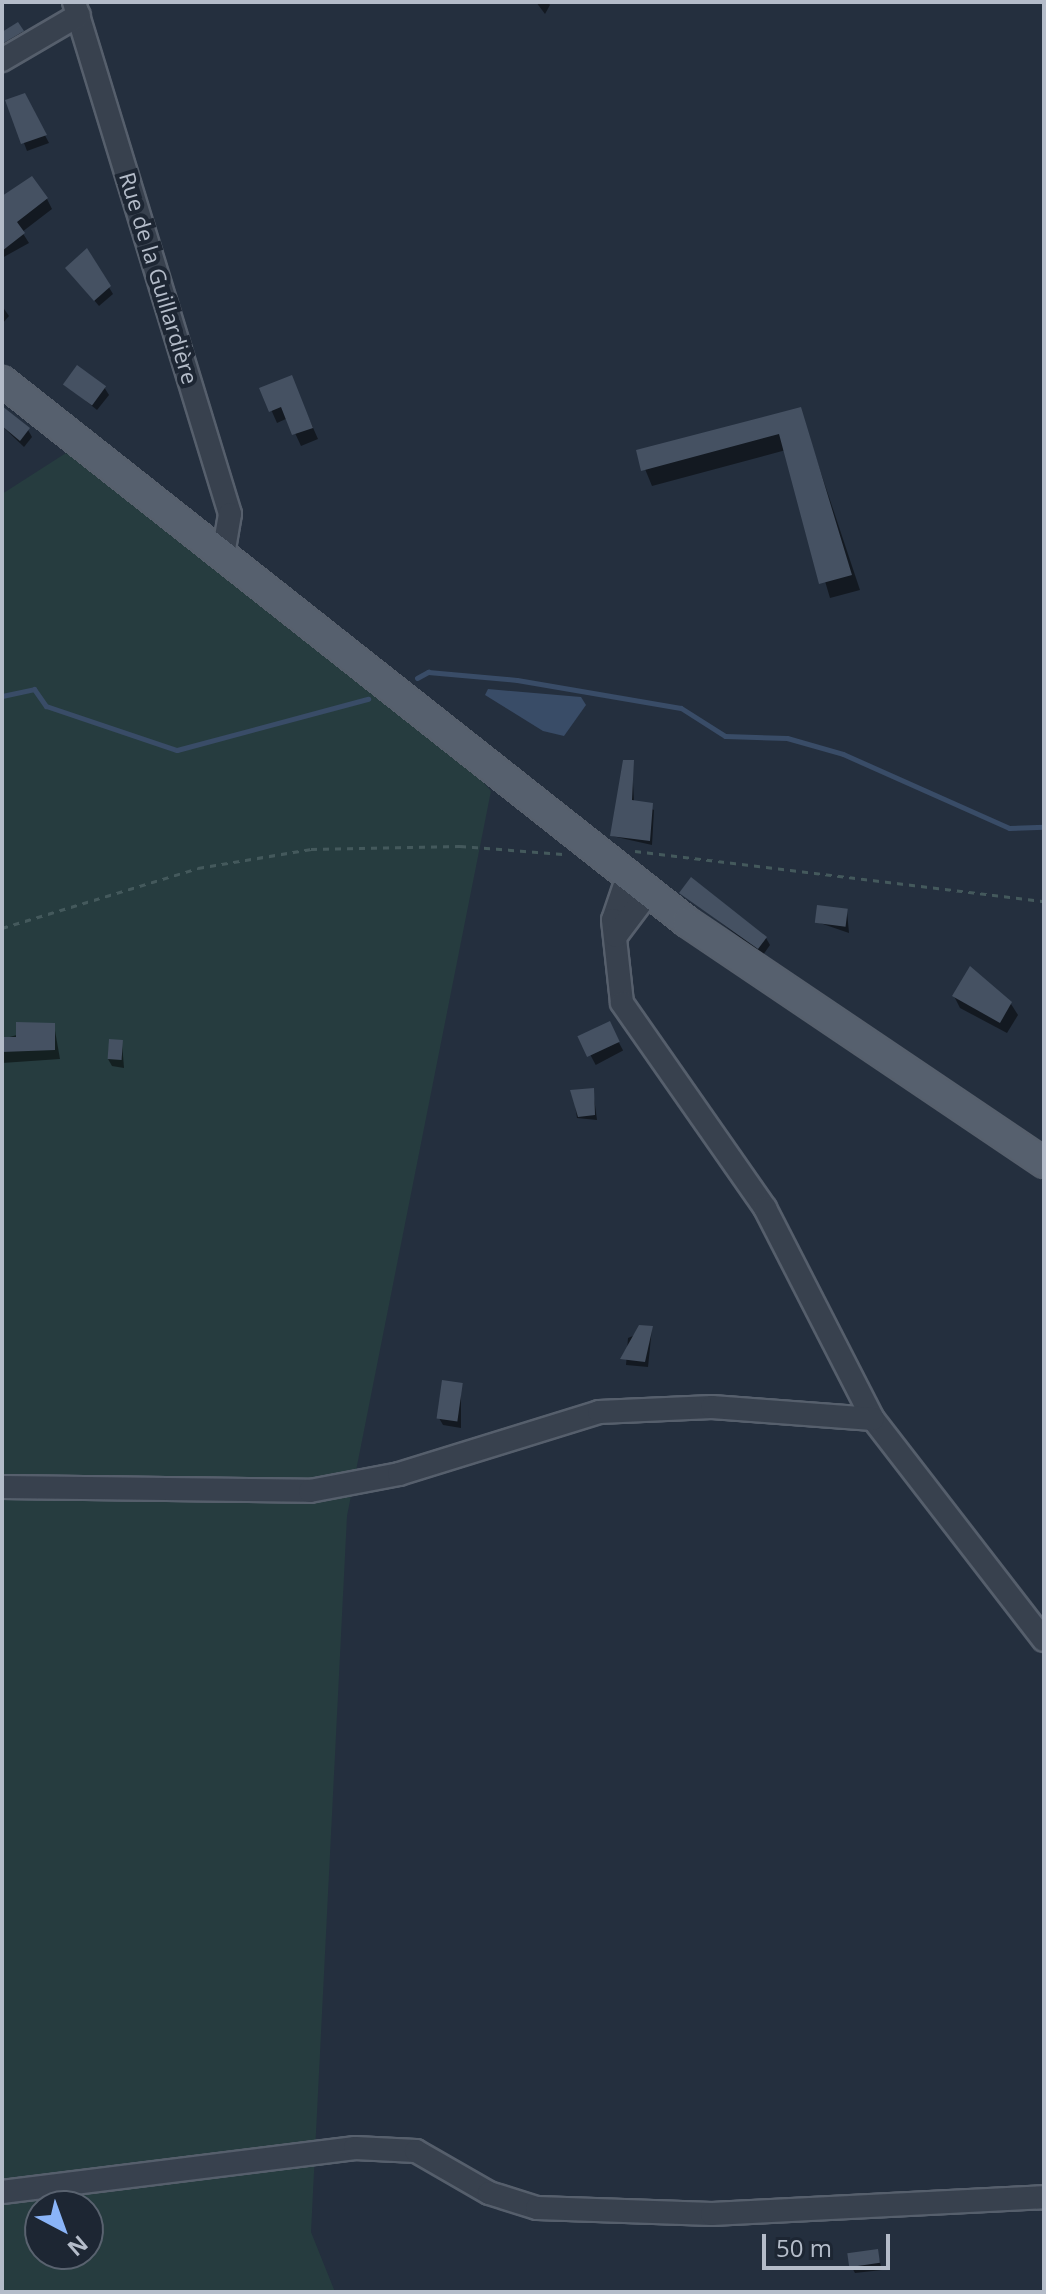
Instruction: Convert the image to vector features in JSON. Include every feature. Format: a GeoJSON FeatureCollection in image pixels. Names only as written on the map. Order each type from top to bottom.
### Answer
{"type":"FeatureCollection","features":[{"type":"Feature","properties":{"kind":"main road"},"geometry":{"type":"LineString","coordinates":[[2,381],[628,875],[1044,1163]]}},
{"type":"Feature","properties":{"kind":"street"},"geometry":{"type":"LineString","coordinates":[[2,60],[76,8]]}},
{"type":"Feature","properties":{"kind":"street","name":"Rue de la Guillardière"},"geometry":{"type":"LineString","coordinates":[[76,8],[230,514],[223,555]]}},
{"type":"Feature","properties":{"kind":"street"},"geometry":{"type":"LineString","coordinates":[[628,875],[615,898],[622,1003],[765,1208],[873,1419],[1044,1640]]}},
{"type":"Feature","properties":{"kind":"street"},"geometry":{"type":"LineString","coordinates":[[2,1487],[310,1491],[399,1474],[599,1412],[712,1407],[873,1419]]}},
{"type":"Feature","properties":{"kind":"street"},"geometry":{"type":"LineString","coordinates":[[2,2192],[355,2148],[416,2151],[489,2193],[537,2208],[712,2214],[1044,2197]]}},
{"type":"Feature","properties":{"kind":"path"},"geometry":{"type":"LineString","coordinates":[[2,928],[198,868],[311,849],[460,846],[575,855]]}},
{"type":"Feature","properties":{"kind":"path"},"geometry":{"type":"LineString","coordinates":[[628,875],[637,851],[1044,901]]}},
{"type":"Feature","properties":{"kind":"green space"},"geometry":{"type":"Polygon","coordinates":[[[66,453],[393,679],[491,791],[347,1516],[311,2232],[335,2292],[2,2292],[2,494],[66,453]]]}},
{"type":"Feature","properties":{"kind":"water"},"geometry":{"type":"Polygon","coordinates":[[[488,689],[581,697],[586,705],[564,736],[543,731],[485,695],[488,689]]]}},
{"type":"Feature","properties":{"kind":"building"},"geometry":{"type":"Polygon","coordinates":[[[18,22],[24,31],[2,44],[2,32],[18,22]]]}},
{"type":"Feature","properties":{"kind":"building"},"geometry":{"type":"Polygon","coordinates":[[[25,93],[47,135],[21,144],[5,100],[25,93]]]}},
{"type":"Feature","properties":{"kind":"building"},"geometry":{"type":"Polygon","coordinates":[[[32,176],[48,198],[17,222],[25,233],[2,251],[2,196],[32,176]]]}},
{"type":"Feature","properties":{"kind":"building"},"geometry":{"type":"Polygon","coordinates":[[[87,248],[111,286],[94,301],[65,268],[87,248]]]}},
{"type":"Feature","properties":{"kind":"building"},"geometry":{"type":"Polygon","coordinates":[[[77,365],[106,386],[92,406],[63,384],[77,365]]]}},
{"type":"Feature","properties":{"kind":"building"},"geometry":{"type":"Polygon","coordinates":[[[292,375],[313,428],[292,435],[281,407],[269,412],[259,388],[292,375]]]}},
{"type":"Feature","properties":{"kind":"building"},"geometry":{"type":"Polygon","coordinates":[[[2,406],[30,428],[20,441],[2,426],[2,406]]]}},
{"type":"Feature","properties":{"kind":"building"},"geometry":{"type":"Polygon","coordinates":[[[801,407],[852,575],[819,584],[779,434],[641,471],[636,450],[801,407]]]}},
{"type":"Feature","properties":{"kind":"building"},"geometry":{"type":"Polygon","coordinates":[[[623,760],[634,760],[632,800],[653,803],[650,841],[610,836],[623,760]]]}},
{"type":"Feature","properties":{"kind":"building"},"geometry":{"type":"Polygon","coordinates":[[[691,877],[767,937],[758,949],[679,893],[691,877]]]}},
{"type":"Feature","properties":{"kind":"building"},"geometry":{"type":"Polygon","coordinates":[[[817,905],[848,909],[846,927],[815,923],[817,905]]]}},
{"type":"Feature","properties":{"kind":"building"},"geometry":{"type":"Polygon","coordinates":[[[970,966],[1012,1002],[1000,1023],[952,996],[970,966]]]}},
{"type":"Feature","properties":{"kind":"building"},"geometry":{"type":"Polygon","coordinates":[[[610,1021],[620,1042],[587,1057],[577,1036],[610,1021]]]}},
{"type":"Feature","properties":{"kind":"building"},"geometry":{"type":"Polygon","coordinates":[[[16,1022],[55,1023],[55,1050],[2,1052],[2,1037],[16,1037],[16,1022]]]}},
{"type":"Feature","properties":{"kind":"building"},"geometry":{"type":"Polygon","coordinates":[[[109,1039],[123,1040],[122,1060],[108,1059],[109,1039]]]}},
{"type":"Feature","properties":{"kind":"building"},"geometry":{"type":"Polygon","coordinates":[[[594,1088],[595,1115],[578,1117],[570,1090],[594,1088]]]}},
{"type":"Feature","properties":{"kind":"building"},"geometry":{"type":"Polygon","coordinates":[[[639,1325],[653,1326],[645,1362],[620,1359],[639,1325]]]}},
{"type":"Feature","properties":{"kind":"building"},"geometry":{"type":"Polygon","coordinates":[[[442,1380],[463,1383],[457,1422],[437,1419],[442,1380]]]}},
{"type":"Feature","properties":{"kind":"building"},"geometry":{"type":"Polygon","coordinates":[[[878,2249],[880,2263],[849,2267],[847,2253],[878,2249]]]}},
{"type":"Feature","properties":{"kind":"waterway"},"geometry":{"type":"LineString","coordinates":[[417,678],[428,672],[517,680],[681,708],[725,736],[787,738],[843,754],[1009,828],[1044,827]]}},
{"type":"Feature","properties":{"kind":"waterway"},"geometry":{"type":"LineString","coordinates":[[2,696],[34,689],[46,706],[177,750],[368,699]]}}]}
